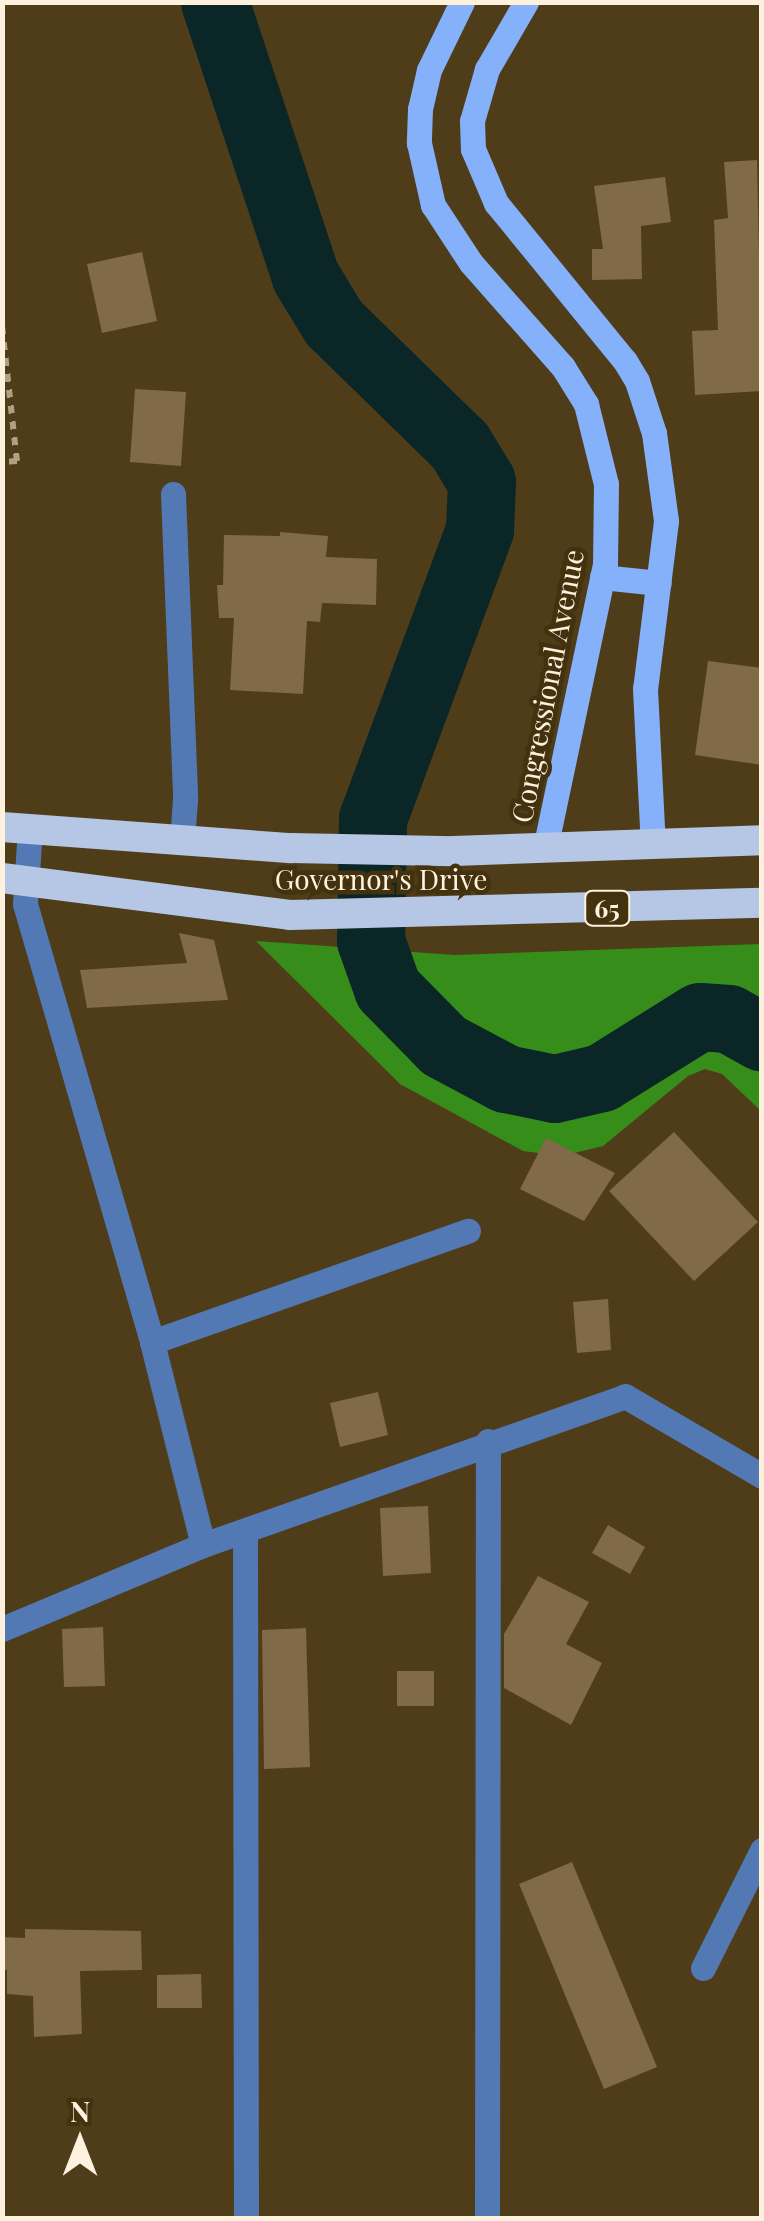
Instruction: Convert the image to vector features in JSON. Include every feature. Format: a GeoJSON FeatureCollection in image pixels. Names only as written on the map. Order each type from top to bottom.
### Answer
{"type":"FeatureCollection","features":[{"type":"Feature","properties":{"kind":"highway","name":"Governor's Drive"},"geometry":{"type":"LineString","coordinates":[[16,827],[291,848],[454,851],[762,840]]}},
{"type":"Feature","properties":{"kind":"highway","name":"Governor's Drive"},"geometry":{"type":"LineString","coordinates":[[15,880],[290,915],[762,903]]}},
{"type":"Feature","properties":{"kind":"main road","name":"Congressional Avenue"},"geometry":{"type":"LineString","coordinates":[[462,2],[430,70],[420,109],[418,143],[433,205],[449,235],[537,334],[586,404],[606,484],[609,527],[602,578],[545,848]]}},
{"type":"Feature","properties":{"kind":"main road"},"geometry":{"type":"LineString","coordinates":[[526,2],[487,68],[472,122],[473,149],[496,204],[610,340],[637,381],[654,433],[664,492],[659,583],[645,689],[653,844]]}},
{"type":"Feature","properties":{"kind":"main road"},"geometry":{"type":"LineString","coordinates":[[602,578],[659,583]]}},
{"type":"Feature","properties":{"kind":"street"},"geometry":{"type":"LineString","coordinates":[[173,494],[185,798],[182,841]]}},
{"type":"Feature","properties":{"kind":"street"},"geometry":{"type":"LineString","coordinates":[[16,827],[15,880],[152,1342],[203,1545]]}},
{"type":"Feature","properties":{"kind":"street"},"geometry":{"type":"LineString","coordinates":[[152,1342],[468,1231]]}},
{"type":"Feature","properties":{"kind":"street"},"geometry":{"type":"LineString","coordinates":[[2,1628],[203,1545],[488,1441],[625,1396],[762,1476]]}},
{"type":"Feature","properties":{"kind":"street"},"geometry":{"type":"LineString","coordinates":[[487,2218],[488,1441]]}},
{"type":"Feature","properties":{"kind":"street"},"geometry":{"type":"LineString","coordinates":[[245,1532],[246,2218]]}},
{"type":"Feature","properties":{"kind":"street"},"geometry":{"type":"LineString","coordinates":[[703,1968],[762,1850]]}},
{"type":"Feature","properties":{"kind":"path"},"geometry":{"type":"LineString","coordinates":[[2,326],[18,460],[2,462]]}},
{"type":"Feature","properties":{"kind":"green space"},"geometry":{"type":"Polygon","coordinates":[[[256,941],[455,955],[761,944],[761,1111],[722,1074],[705,1069],[688,1076],[603,1146],[562,1156],[523,1151],[400,1084],[256,941]]]}},
{"type":"Feature","properties":{"kind":"building"},"geometry":{"type":"Polygon","coordinates":[[[757,160],[762,391],[695,395],[692,331],[718,330],[714,220],[728,218],[724,162],[757,160]]]}},
{"type":"Feature","properties":{"kind":"building"},"geometry":{"type":"Polygon","coordinates":[[[665,177],[671,222],[641,226],[642,279],[592,280],[592,249],[603,249],[594,186],[665,177]]]}},
{"type":"Feature","properties":{"kind":"building"},"geometry":{"type":"Polygon","coordinates":[[[142,252],[157,321],[102,333],[87,264],[142,252]]]}},
{"type":"Feature","properties":{"kind":"building"},"geometry":{"type":"Polygon","coordinates":[[[135,389],[186,392],[181,466],[130,462],[135,389]]]}},
{"type":"Feature","properties":{"kind":"building"},"geometry":{"type":"Polygon","coordinates":[[[280,532],[328,536],[326,557],[377,559],[376,605],[322,603],[320,622],[307,621],[303,694],[230,690],[234,618],[219,618],[217,585],[223,585],[224,535],[280,536],[280,532]]]}},
{"type":"Feature","properties":{"kind":"building"},"geometry":{"type":"Polygon","coordinates":[[[708,661],[762,668],[762,765],[695,755],[708,661]]]}},
{"type":"Feature","properties":{"kind":"building"},"geometry":{"type":"Polygon","coordinates":[[[179,933],[214,940],[228,1000],[87,1008],[80,970],[187,963],[179,933]]]}},
{"type":"Feature","properties":{"kind":"building"},"geometry":{"type":"Polygon","coordinates":[[[674,1132],[758,1222],[694,1281],[609,1191],[674,1132]]]}},
{"type":"Feature","properties":{"kind":"building"},"geometry":{"type":"Polygon","coordinates":[[[546,1138],[615,1173],[584,1221],[520,1189],[546,1138]]]}},
{"type":"Feature","properties":{"kind":"building"},"geometry":{"type":"Polygon","coordinates":[[[608,1299],[611,1350],[577,1353],[573,1302],[608,1299]]]}},
{"type":"Feature","properties":{"kind":"building"},"geometry":{"type":"Polygon","coordinates":[[[378,1392],[388,1435],[340,1447],[330,1403],[378,1392]]]}},
{"type":"Feature","properties":{"kind":"building"},"geometry":{"type":"Polygon","coordinates":[[[428,1506],[431,1573],[383,1576],[380,1508],[428,1506]]]}},
{"type":"Feature","properties":{"kind":"building"},"geometry":{"type":"Polygon","coordinates":[[[608,1525],[645,1547],[630,1574],[592,1553],[608,1525]]]}},
{"type":"Feature","properties":{"kind":"building"},"geometry":{"type":"Polygon","coordinates":[[[538,1576],[589,1602],[566,1644],[602,1663],[571,1725],[504,1688],[504,1634],[538,1576]]]}},
{"type":"Feature","properties":{"kind":"building"},"geometry":{"type":"Polygon","coordinates":[[[103,1627],[105,1686],[64,1687],[62,1629],[103,1627]]]}},
{"type":"Feature","properties":{"kind":"building"},"geometry":{"type":"Polygon","coordinates":[[[306,1628],[310,1767],[264,1769],[262,1630],[306,1628]]]}},
{"type":"Feature","properties":{"kind":"building"},"geometry":{"type":"Polygon","coordinates":[[[397,1671],[434,1671],[434,1706],[397,1706],[397,1671]]]}},
{"type":"Feature","properties":{"kind":"building"},"geometry":{"type":"Polygon","coordinates":[[[572,1862],[657,2067],[604,2089],[519,1884],[572,1862]]]}},
{"type":"Feature","properties":{"kind":"building"},"geometry":{"type":"Polygon","coordinates":[[[25,1929],[141,1931],[142,1970],[80,1971],[82,2034],[34,2037],[33,1996],[7,1994],[7,1970],[2,1970],[2,1937],[25,1938],[25,1929]]]}},
{"type":"Feature","properties":{"kind":"building"},"geometry":{"type":"Polygon","coordinates":[[[201,1974],[202,2008],[157,2008],[157,1975],[201,1974]]]}},
{"type":"Feature","properties":{"kind":"waterway"},"geometry":{"type":"LineString","coordinates":[[215,2],[306,277],[334,323],[460,446],[482,482],[480,530],[373,819],[371,941],[388,989],[444,1046],[506,1079],[555,1089],[602,1078],[700,1017],[729,1019],[762,1037]]}}]}
